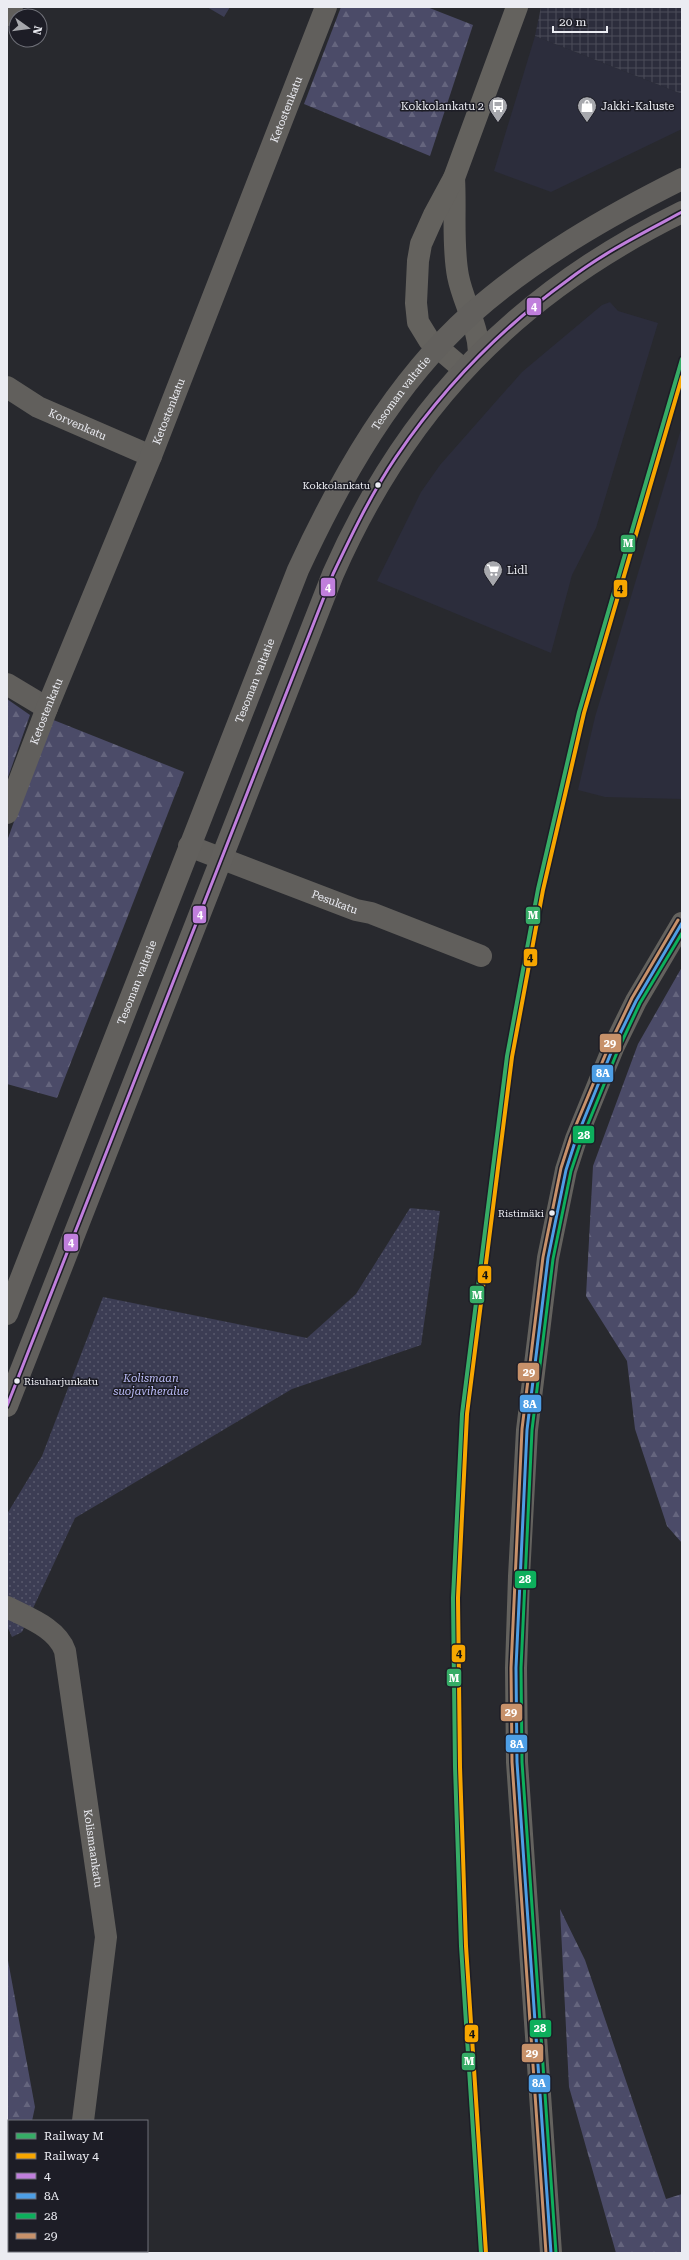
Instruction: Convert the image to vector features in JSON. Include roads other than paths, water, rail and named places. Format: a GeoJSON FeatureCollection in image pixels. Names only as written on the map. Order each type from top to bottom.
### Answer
{"type":"FeatureCollection","features":[{"type":"Feature","properties":{"kind":"main road","name":"Tesoman valtatie"},"geometry":{"type":"LineString","coordinates":[[7,1314],[298,570],[322,517],[367,440],[389,407],[438,348],[471,314],[546,256],[682,179]]}},
{"type":"Feature","properties":{"kind":"main road"},"geometry":{"type":"LineString","coordinates":[[7,1406],[346,545],[364,509],[398,453],[463,369],[479,352],[564,281],[619,245],[682,212]]}},
{"type":"Feature","properties":{"kind":"street"},"geometry":{"type":"LineString","coordinates":[[7,15],[12,7]]}},
{"type":"Feature","properties":{"kind":"street","name":"Ketostenkatu"},"geometry":{"type":"LineString","coordinates":[[7,813],[47,708],[150,456],[326,7]]}},
{"type":"Feature","properties":{"kind":"street"},"geometry":{"type":"LineString","coordinates":[[463,369],[438,348],[424,333],[418,322],[416,277],[421,244],[434,215],[454,178],[517,7]]}},
{"type":"Feature","properties":{"kind":"street"},"geometry":{"type":"LineString","coordinates":[[454,178],[456,265],[464,297],[479,339],[479,352]]}},
{"type":"Feature","properties":{"kind":"street","name":"Korvenkatu"},"geometry":{"type":"LineString","coordinates":[[7,386],[38,407],[150,456]]}},
{"type":"Feature","properties":{"kind":"street"},"geometry":{"type":"LineString","coordinates":[[7,684],[47,708]]}},
{"type":"Feature","properties":{"kind":"street","name":"Pesukatu"},"geometry":{"type":"LineString","coordinates":[[189,846],[356,910],[371,913],[481,956]]}},
{"type":"Feature","properties":{"kind":"street"},"geometry":{"type":"LineString","coordinates":[[551,2253],[517,1762],[516,1668],[518,1599],[527,1430],[548,1258],[566,1170],[578,1132],[613,1048],[636,1001],[682,923]]}},
{"type":"Feature","properties":{"kind":"street","name":"Kolismaankatu"},"geometry":{"type":"LineString","coordinates":[[7,1607],[53,1634],[62,1643],[65,1651],[106,1937],[83,2120]]}},
{"type":"Feature","properties":{"kind":"rail line","name":"M"},"geometry":{"type":"LineString","coordinates":[[481,2253],[461,1946],[455,1767],[453,1598],[462,1414],[507,1056],[538,889],[579,712],[682,359]]}},
{"type":"Feature","properties":{"kind":"rail line","name":"4"},"geometry":{"type":"LineString","coordinates":[[486,2253],[466,1946],[460,1767],[458,1598],[467,1414],[512,1057],[543,890],[584,713],[682,377]]}},
{"type":"Feature","properties":{"kind":"place","name":"Kokkolankatu 2"},"geometry":{"type":"Point","coordinates":[498,123]}},
{"type":"Feature","properties":{"kind":"place","name":"Jakki-Kaluste"},"geometry":{"type":"Point","coordinates":[587,123]}},
{"type":"Feature","properties":{"kind":"place","name":"Kokkolankatu"},"geometry":{"type":"Point","coordinates":[378,485]}},
{"type":"Feature","properties":{"kind":"place","name":"Lidl"},"geometry":{"type":"Point","coordinates":[493,587]}},
{"type":"Feature","properties":{"kind":"place","name":"Ristimäki"},"geometry":{"type":"Point","coordinates":[552,1213]}},
{"type":"Feature","properties":{"kind":"place","name":"Risuharjunkatu"},"geometry":{"type":"Point","coordinates":[17,1381]}},
{"type":"Feature","properties":{"kind":"park label","name":"Kolismaan suojaviheralue"},"geometry":{"type":"Point","coordinates":[151,1384]}}]}
